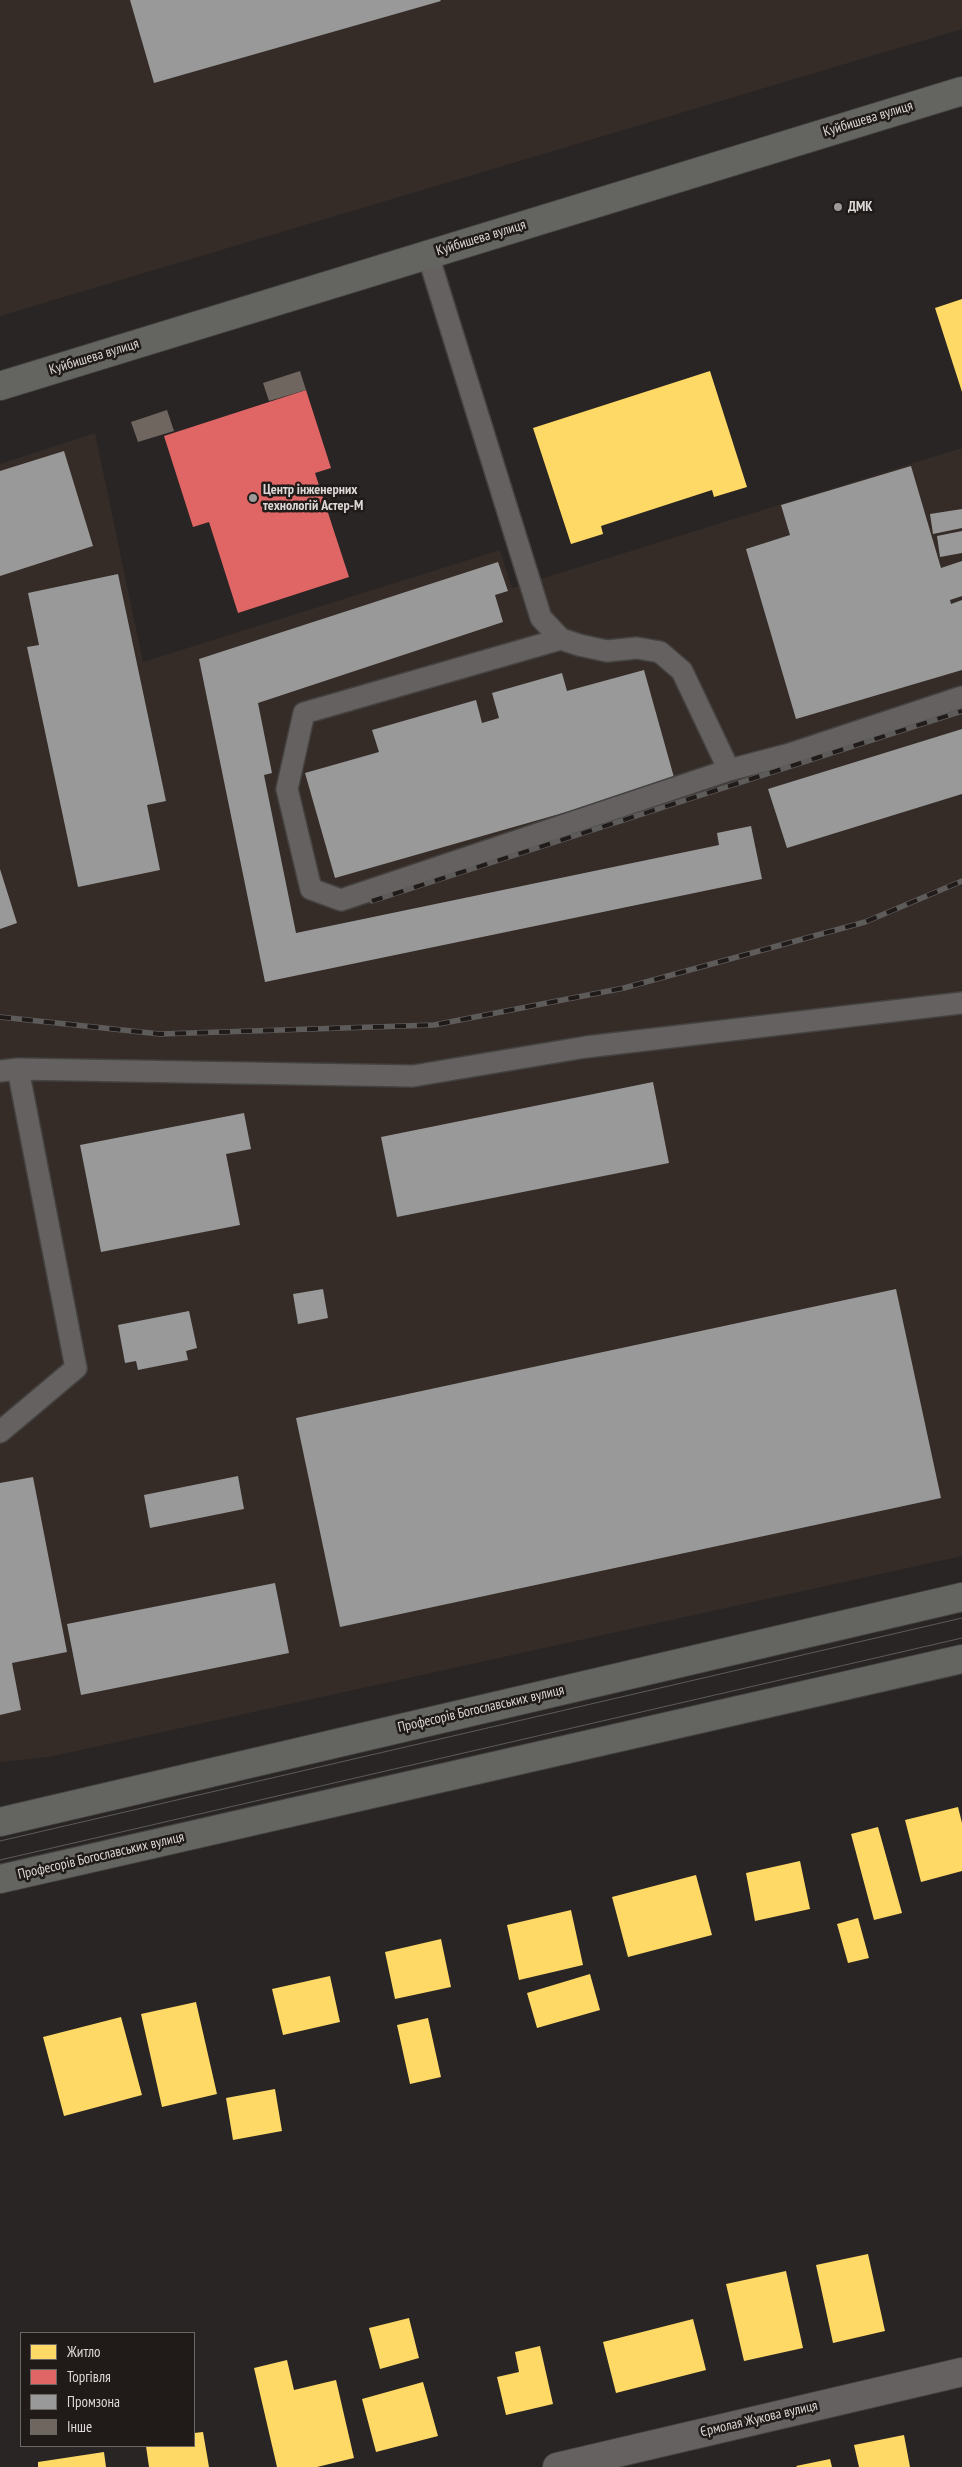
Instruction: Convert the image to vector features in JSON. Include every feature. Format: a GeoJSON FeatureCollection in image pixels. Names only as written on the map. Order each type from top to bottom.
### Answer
{"type":"FeatureCollection","features":[{"type":"Feature","properties":{"kind":"street","name":"Куйбишева вулиця"},"geometry":{"type":"LineString","coordinates":[[0,386],[962,90]]}},
{"type":"Feature","properties":{"kind":"street","name":"Професорів Богославських вулиця"},"geometry":{"type":"LineString","coordinates":[[0,1822],[961,1602]]}},
{"type":"Feature","properties":{"kind":"street","name":"Професорів Богославських вулиця"},"geometry":{"type":"LineString","coordinates":[[0,1879],[962,1659]]}},
{"type":"Feature","properties":{"kind":"street","name":"Єрмолая Жукова вулиця"},"geometry":{"type":"LineString","coordinates":[[557,2467],[962,2372]]}},
{"type":"Feature","properties":{"kind":"lane"},"geometry":{"type":"LineString","coordinates":[[428,254],[541,618],[561,639],[579,645],[607,650],[637,648],[660,652],[682,670],[729,770]]}},
{"type":"Feature","properties":{"kind":"lane"},"geometry":{"type":"LineString","coordinates":[[561,639],[304,713],[287,789],[311,889],[341,900],[729,770],[790,754],[962,697]]}},
{"type":"Feature","properties":{"kind":"lane"},"geometry":{"type":"LineString","coordinates":[[0,1432],[76,1368],[9,1070],[412,1076],[586,1047],[962,1003]]}},
{"type":"Feature","properties":{"kind":"shaded area"},"geometry":{"type":"Polygon","coordinates":[[[0,0],[962,0],[962,29],[0,316],[0,0]]]}},
{"type":"Feature","properties":{"kind":"shaded area"},"geometry":{"type":"Polygon","coordinates":[[[95,433],[143,662],[500,550],[512,588],[962,448],[962,1556],[49,1757],[0,1762],[0,464],[95,433]]]}},
{"type":"Feature","properties":{"kind":"building: Житло"},"geometry":{"type":"Polygon","coordinates":[[[962,299],[962,392],[935,308],[962,299]]]}},
{"type":"Feature","properties":{"kind":"building: Житло"},"geometry":{"type":"Polygon","coordinates":[[[710,371],[747,487],[714,497],[712,490],[601,526],[603,534],[571,544],[533,428],[710,371]]]}},
{"type":"Feature","properties":{"kind":"building: Житло"},"geometry":{"type":"Polygon","coordinates":[[[958,1807],[962,1823],[962,1871],[921,1882],[905,1820],[958,1807]]]}},
{"type":"Feature","properties":{"kind":"building: Житло"},"geometry":{"type":"Polygon","coordinates":[[[878,1827],[902,1913],[874,1920],[851,1834],[878,1827]]]}},
{"type":"Feature","properties":{"kind":"building: Житло"},"geometry":{"type":"Polygon","coordinates":[[[800,1861],[810,1909],[755,1921],[746,1873],[800,1861]]]}},
{"type":"Feature","properties":{"kind":"building: Житло"},"geometry":{"type":"Polygon","coordinates":[[[696,1875],[712,1935],[628,1957],[612,1897],[696,1875]]]}},
{"type":"Feature","properties":{"kind":"building: Житло"},"geometry":{"type":"Polygon","coordinates":[[[571,1910],[583,1965],[519,1980],[507,1925],[571,1910]]]}},
{"type":"Feature","properties":{"kind":"building: Житло"},"geometry":{"type":"Polygon","coordinates":[[[858,1918],[869,1958],[848,1963],[837,1924],[858,1918]]]}},
{"type":"Feature","properties":{"kind":"building: Житло"},"geometry":{"type":"Polygon","coordinates":[[[441,1939],[451,1987],[395,1999],[385,1952],[441,1939]]]}},
{"type":"Feature","properties":{"kind":"building: Житло"},"geometry":{"type":"Polygon","coordinates":[[[590,1974],[600,2010],[537,2028],[527,1993],[590,1974]]]}},
{"type":"Feature","properties":{"kind":"building: Житло"},"geometry":{"type":"Polygon","coordinates":[[[330,1976],[340,2022],[283,2035],[272,1989],[330,1976]]]}},
{"type":"Feature","properties":{"kind":"building: Житло"},"geometry":{"type":"Polygon","coordinates":[[[196,2002],[217,2094],[162,2107],[141,2014],[196,2002]]]}},
{"type":"Feature","properties":{"kind":"building: Житло"},"geometry":{"type":"Polygon","coordinates":[[[121,2017],[142,2095],[64,2116],[43,2037],[121,2017]]]}},
{"type":"Feature","properties":{"kind":"building: Житло"},"geometry":{"type":"Polygon","coordinates":[[[428,2018],[441,2077],[410,2084],[397,2025],[428,2018]]]}},
{"type":"Feature","properties":{"kind":"building: Житло"},"geometry":{"type":"Polygon","coordinates":[[[275,2089],[282,2131],[233,2140],[226,2098],[275,2089]]]}},
{"type":"Feature","properties":{"kind":"building: Житло"},"geometry":{"type":"Polygon","coordinates":[[[868,2254],[885,2331],[833,2343],[816,2265],[868,2254]]]}},
{"type":"Feature","properties":{"kind":"building: Житло"},"geometry":{"type":"Polygon","coordinates":[[[786,2271],[803,2348],[744,2361],[726,2284],[786,2271]]]}},
{"type":"Feature","properties":{"kind":"building: Житло"},"geometry":{"type":"Polygon","coordinates":[[[409,2318],[419,2358],[380,2369],[369,2328],[409,2318]]]}},
{"type":"Feature","properties":{"kind":"building: Житло"},"geometry":{"type":"Polygon","coordinates":[[[693,2319],[706,2370],[616,2393],[603,2342],[693,2319]]]}},
{"type":"Feature","properties":{"kind":"building: Житло"},"geometry":{"type":"Polygon","coordinates":[[[540,2346],[553,2404],[506,2415],[497,2377],[519,2372],[515,2352],[540,2346]]]}},
{"type":"Feature","properties":{"kind":"building: Житло"},"geometry":{"type":"Polygon","coordinates":[[[287,2360],[294,2390],[336,2380],[354,2458],[317,2467],[277,2467],[254,2368],[287,2360]]]}},
{"type":"Feature","properties":{"kind":"building: Житло"},"geometry":{"type":"Polygon","coordinates":[[[423,2382],[438,2436],[376,2452],[362,2399],[423,2382]]]}},
{"type":"Feature","properties":{"kind":"building: Житло"},"geometry":{"type":"Polygon","coordinates":[[[203,2432],[209,2467],[149,2467],[146,2447],[195,2447],[195,2433],[203,2432]]]}},
{"type":"Feature","properties":{"kind":"building: Житло"},"geometry":{"type":"Polygon","coordinates":[[[904,2435],[910,2467],[859,2467],[854,2445],[904,2435]]]}},
{"type":"Feature","properties":{"kind":"building: Житло"},"geometry":{"type":"Polygon","coordinates":[[[104,2452],[106,2467],[38,2467],[38,2462],[104,2452]]]}},
{"type":"Feature","properties":{"kind":"building: Житло"},"geometry":{"type":"Polygon","coordinates":[[[830,2459],[832,2467],[796,2466],[830,2459]]]}},
{"type":"Feature","properties":{"kind":"building: Торгівля","name":"Центр інженерних технологій Астер-М"},"geometry":{"type":"Polygon","coordinates":[[[306,390],[331,468],[315,473],[349,577],[238,613],[209,522],[193,527],[164,436],[306,390]]]}},
{"type":"Feature","properties":{"kind":"building: Промзона"},"geometry":{"type":"Polygon","coordinates":[[[130,0],[440,0],[441,1],[154,83],[130,0]]]}},
{"type":"Feature","properties":{"kind":"building: Промзона"},"geometry":{"type":"Polygon","coordinates":[[[64,451],[93,546],[0,576],[0,471],[64,451]]]}},
{"type":"Feature","properties":{"kind":"building: Промзона"},"geometry":{"type":"Polygon","coordinates":[[[911,466],[941,568],[962,561],[962,596],[950,600],[951,604],[962,600],[962,670],[796,719],[746,549],[790,535],[781,505],[911,466]]]}},
{"type":"Feature","properties":{"kind":"building: Промзона"},"geometry":{"type":"Polygon","coordinates":[[[962,509],[962,528],[933,534],[930,514],[962,509]]]}},
{"type":"Feature","properties":{"kind":"building: Промзона"},"geometry":{"type":"Polygon","coordinates":[[[962,531],[962,553],[940,557],[937,536],[962,531]]]}},
{"type":"Feature","properties":{"kind":"building: Промзона"},"geometry":{"type":"Polygon","coordinates":[[[498,562],[508,591],[495,595],[503,622],[258,703],[272,773],[264,775],[296,933],[719,845],[717,833],[751,826],[762,879],[265,982],[199,659],[498,562]]]}},
{"type":"Feature","properties":{"kind":"building: Промзона"},"geometry":{"type":"Polygon","coordinates":[[[118,574],[166,801],[147,805],[160,870],[78,887],[27,647],[39,645],[28,593],[118,574]]]}},
{"type":"Feature","properties":{"kind":"building: Промзона"},"geometry":{"type":"Polygon","coordinates":[[[644,670],[675,781],[335,878],[305,773],[379,752],[372,730],[476,700],[482,723],[499,718],[492,693],[562,673],[567,691],[644,670]]]}},
{"type":"Feature","properties":{"kind":"building: Промзона"},"geometry":{"type":"Polygon","coordinates":[[[962,729],[962,794],[787,848],[768,789],[962,729]]]}},
{"type":"Feature","properties":{"kind":"building: Промзона"},"geometry":{"type":"Polygon","coordinates":[[[0,869],[17,923],[0,929],[0,869]]]}},
{"type":"Feature","properties":{"kind":"building: Промзона"},"geometry":{"type":"Polygon","coordinates":[[[653,1082],[669,1163],[397,1217],[381,1137],[653,1082]]]}},
{"type":"Feature","properties":{"kind":"building: Промзона"},"geometry":{"type":"Polygon","coordinates":[[[244,1113],[251,1149],[226,1154],[240,1225],[101,1252],[80,1145],[244,1113]]]}},
{"type":"Feature","properties":{"kind":"building: Промзона"},"geometry":{"type":"Polygon","coordinates":[[[323,1289],[328,1318],[298,1324],[293,1294],[323,1289]]]}},
{"type":"Feature","properties":{"kind":"building: Промзона"},"geometry":{"type":"Polygon","coordinates":[[[896,1289],[941,1498],[340,1627],[296,1418],[896,1289]]]}},
{"type":"Feature","properties":{"kind":"building: Промзона"},"geometry":{"type":"Polygon","coordinates":[[[189,1311],[197,1348],[186,1351],[188,1360],[138,1370],[136,1361],[125,1363],[118,1325],[189,1311]]]}},
{"type":"Feature","properties":{"kind":"building: Промзона"},"geometry":{"type":"Polygon","coordinates":[[[238,1476],[244,1509],[150,1528],[144,1495],[238,1476]]]}},
{"type":"Feature","properties":{"kind":"building: Промзона"},"geometry":{"type":"Polygon","coordinates":[[[33,1477],[67,1652],[12,1663],[21,1710],[0,1715],[0,1483],[33,1477]]]}},
{"type":"Feature","properties":{"kind":"building: Промзона"},"geometry":{"type":"Polygon","coordinates":[[[275,1583],[289,1653],[81,1695],[67,1624],[275,1583]]]}},
{"type":"Feature","properties":{"kind":"building: Інше"},"geometry":{"type":"Polygon","coordinates":[[[300,371],[306,390],[269,401],[263,383],[300,371]]]}},
{"type":"Feature","properties":{"kind":"building: Інше"},"geometry":{"type":"Polygon","coordinates":[[[167,410],[174,431],[138,442],[131,422],[167,410]]]}},
{"type":"Feature","properties":{"kind":"tram line"},"geometry":{"type":"LineString","coordinates":[[0,1841],[962,1618]]}},
{"type":"Feature","properties":{"kind":"tram line"},"geometry":{"type":"LineString","coordinates":[[0,1860],[962,1638]]}},
{"type":"Feature","properties":{"kind":"railway"},"geometry":{"type":"LineString","coordinates":[[372,901],[962,711]]}},
{"type":"Feature","properties":{"kind":"railway"},"geometry":{"type":"LineString","coordinates":[[0,1017],[160,1034],[434,1025],[624,988],[865,922],[962,881]]}},
{"type":"Feature","properties":{"kind":"place","name":"ДМК"},"geometry":{"type":"Point","coordinates":[838,207]}},
{"type":"Feature","properties":{"kind":"place","name":"Центр інженерних технологій Астер-М"},"geometry":{"type":"Point","coordinates":[253,498]}}]}
